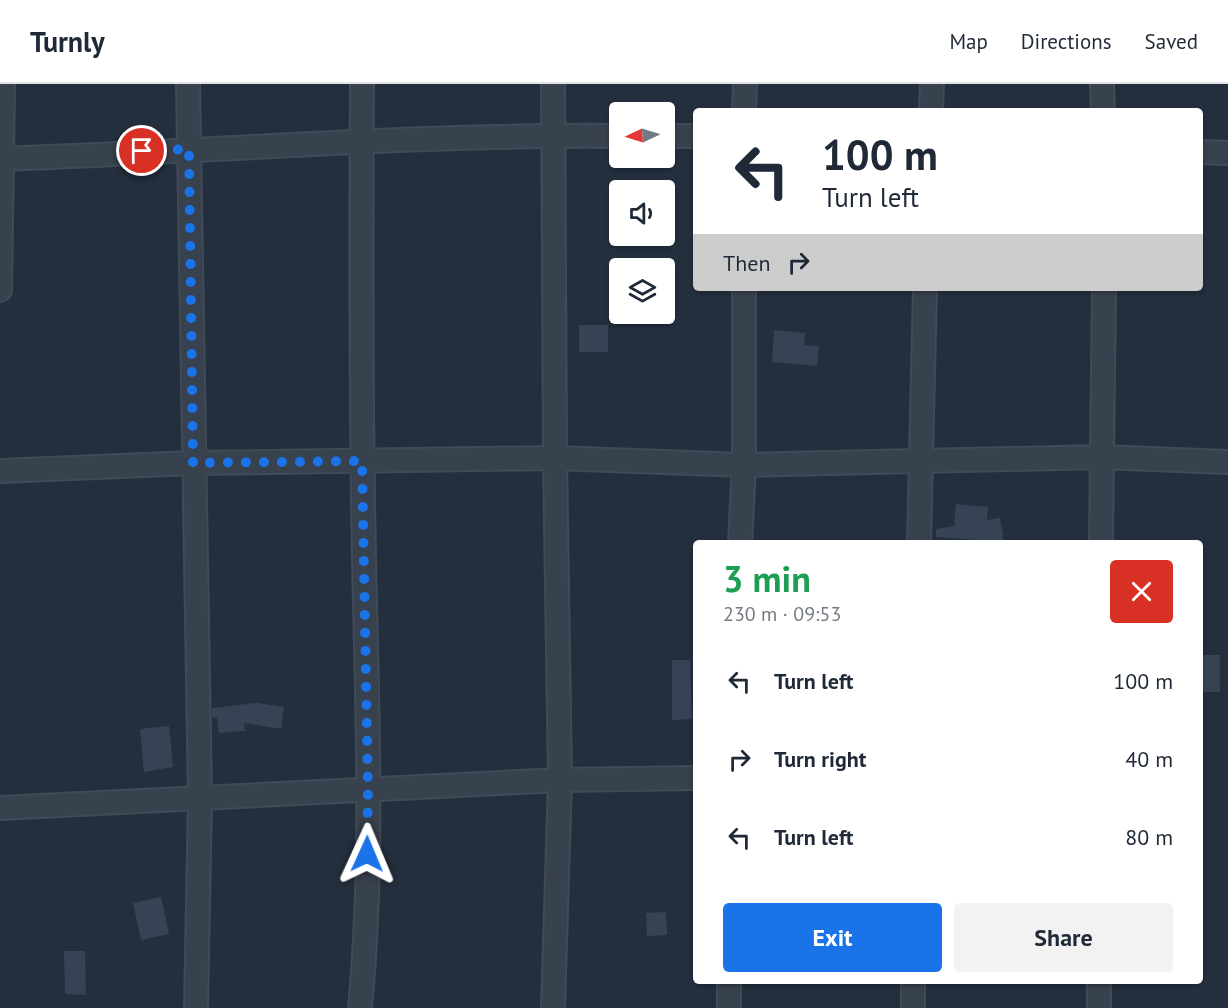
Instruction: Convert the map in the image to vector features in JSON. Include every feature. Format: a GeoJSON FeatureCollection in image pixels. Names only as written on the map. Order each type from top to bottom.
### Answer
{"type":"FeatureCollection","features":[{"type":"Feature","properties":{"kind":"street"},"geometry":{"type":"LineString","coordinates":[[0,290],[3,84]]}},
{"type":"Feature","properties":{"kind":"street"},"geometry":{"type":"LineString","coordinates":[[188,84],[200,798],[196,1008]]}},
{"type":"Feature","properties":{"kind":"street"},"geometry":{"type":"LineString","coordinates":[[360,1008],[365,962],[368,790],[362,461],[362,84]]}},
{"type":"Feature","properties":{"kind":"street"},"geometry":{"type":"LineString","coordinates":[[553,84],[560,780],[553,1008]]}},
{"type":"Feature","properties":{"kind":"street"},"geometry":{"type":"LineString","coordinates":[[744,108],[745,84]]}},
{"type":"Feature","properties":{"kind":"street"},"geometry":{"type":"LineString","coordinates":[[931,108],[932,84]]}},
{"type":"Feature","properties":{"kind":"street"},"geometry":{"type":"LineString","coordinates":[[1102,84],[1103,108]]}},
{"type":"Feature","properties":{"kind":"street"},"geometry":{"type":"LineString","coordinates":[[2,159],[362,142],[554,135],[609,136]]}},
{"type":"Feature","properties":{"kind":"street"},"geometry":{"type":"LineString","coordinates":[[675,136],[693,136]]}},
{"type":"Feature","properties":{"kind":"street"},"geometry":{"type":"LineString","coordinates":[[1203,152],[1228,153]]}},
{"type":"Feature","properties":{"kind":"street"},"geometry":{"type":"LineString","coordinates":[[740,540],[744,465],[744,291]]}},
{"type":"Feature","properties":{"kind":"street"},"geometry":{"type":"LineString","coordinates":[[918,540],[925,291]]}},
{"type":"Feature","properties":{"kind":"street"},"geometry":{"type":"LineString","coordinates":[[1101,540],[1104,291]]}},
{"type":"Feature","properties":{"kind":"street"},"geometry":{"type":"LineString","coordinates":[[0,471],[193,463],[555,458],[744,465],[1101,457],[1228,462]]}},
{"type":"Feature","properties":{"kind":"street"},"geometry":{"type":"LineString","coordinates":[[0,808],[560,780],[693,778]]}},
{"type":"Feature","properties":{"kind":"street"},"geometry":{"type":"LineString","coordinates":[[729,984],[729,1008]]}},
{"type":"Feature","properties":{"kind":"street"},"geometry":{"type":"LineString","coordinates":[[913,984],[913,1008]]}},
{"type":"Feature","properties":{"kind":"street"},"geometry":{"type":"LineString","coordinates":[[1099,984],[1099,1008]]}},
{"type":"Feature","properties":{"kind":"building"},"geometry":{"type":"Polygon","coordinates":[[[579,325],[608,325],[608,352],[579,352],[579,325]]]}},
{"type":"Feature","properties":{"kind":"building"},"geometry":{"type":"Polygon","coordinates":[[[774,330],[805,333],[804,345],[819,346],[817,366],[772,362],[774,330]]]}},
{"type":"Feature","properties":{"kind":"building"},"geometry":{"type":"Polygon","coordinates":[[[956,504],[988,507],[987,520],[1000,518],[1004,540],[936,537],[936,529],[954,526],[956,504]]]}},
{"type":"Feature","properties":{"kind":"building"},"geometry":{"type":"Polygon","coordinates":[[[1203,655],[1220,655],[1220,692],[1203,692],[1203,655]]]}},
{"type":"Feature","properties":{"kind":"building"},"geometry":{"type":"Polygon","coordinates":[[[672,660],[690,660],[692,719],[672,720],[672,660]]]}},
{"type":"Feature","properties":{"kind":"building"},"geometry":{"type":"Polygon","coordinates":[[[257,703],[284,707],[281,729],[244,723],[245,731],[219,733],[217,718],[212,717],[212,708],[257,703]]]}},
{"type":"Feature","properties":{"kind":"building"},"geometry":{"type":"Polygon","coordinates":[[[169,726],[173,767],[144,772],[140,729],[169,726]]]}},
{"type":"Feature","properties":{"kind":"building"},"geometry":{"type":"Polygon","coordinates":[[[161,897],[169,934],[141,940],[133,903],[161,897]]]}},
{"type":"Feature","properties":{"kind":"building"},"geometry":{"type":"Polygon","coordinates":[[[666,912],[667,935],[647,936],[646,913],[666,912]]]}},
{"type":"Feature","properties":{"kind":"building"},"geometry":{"type":"Polygon","coordinates":[[[64,951],[85,951],[86,995],[65,994],[64,951]]]}},
{"type":"Feature","properties":{"kind":"route"},"geometry":{"type":"LineString","coordinates":[[142,151],[189,149],[193,463],[362,461],[368,790],[367,854]]}}]}
